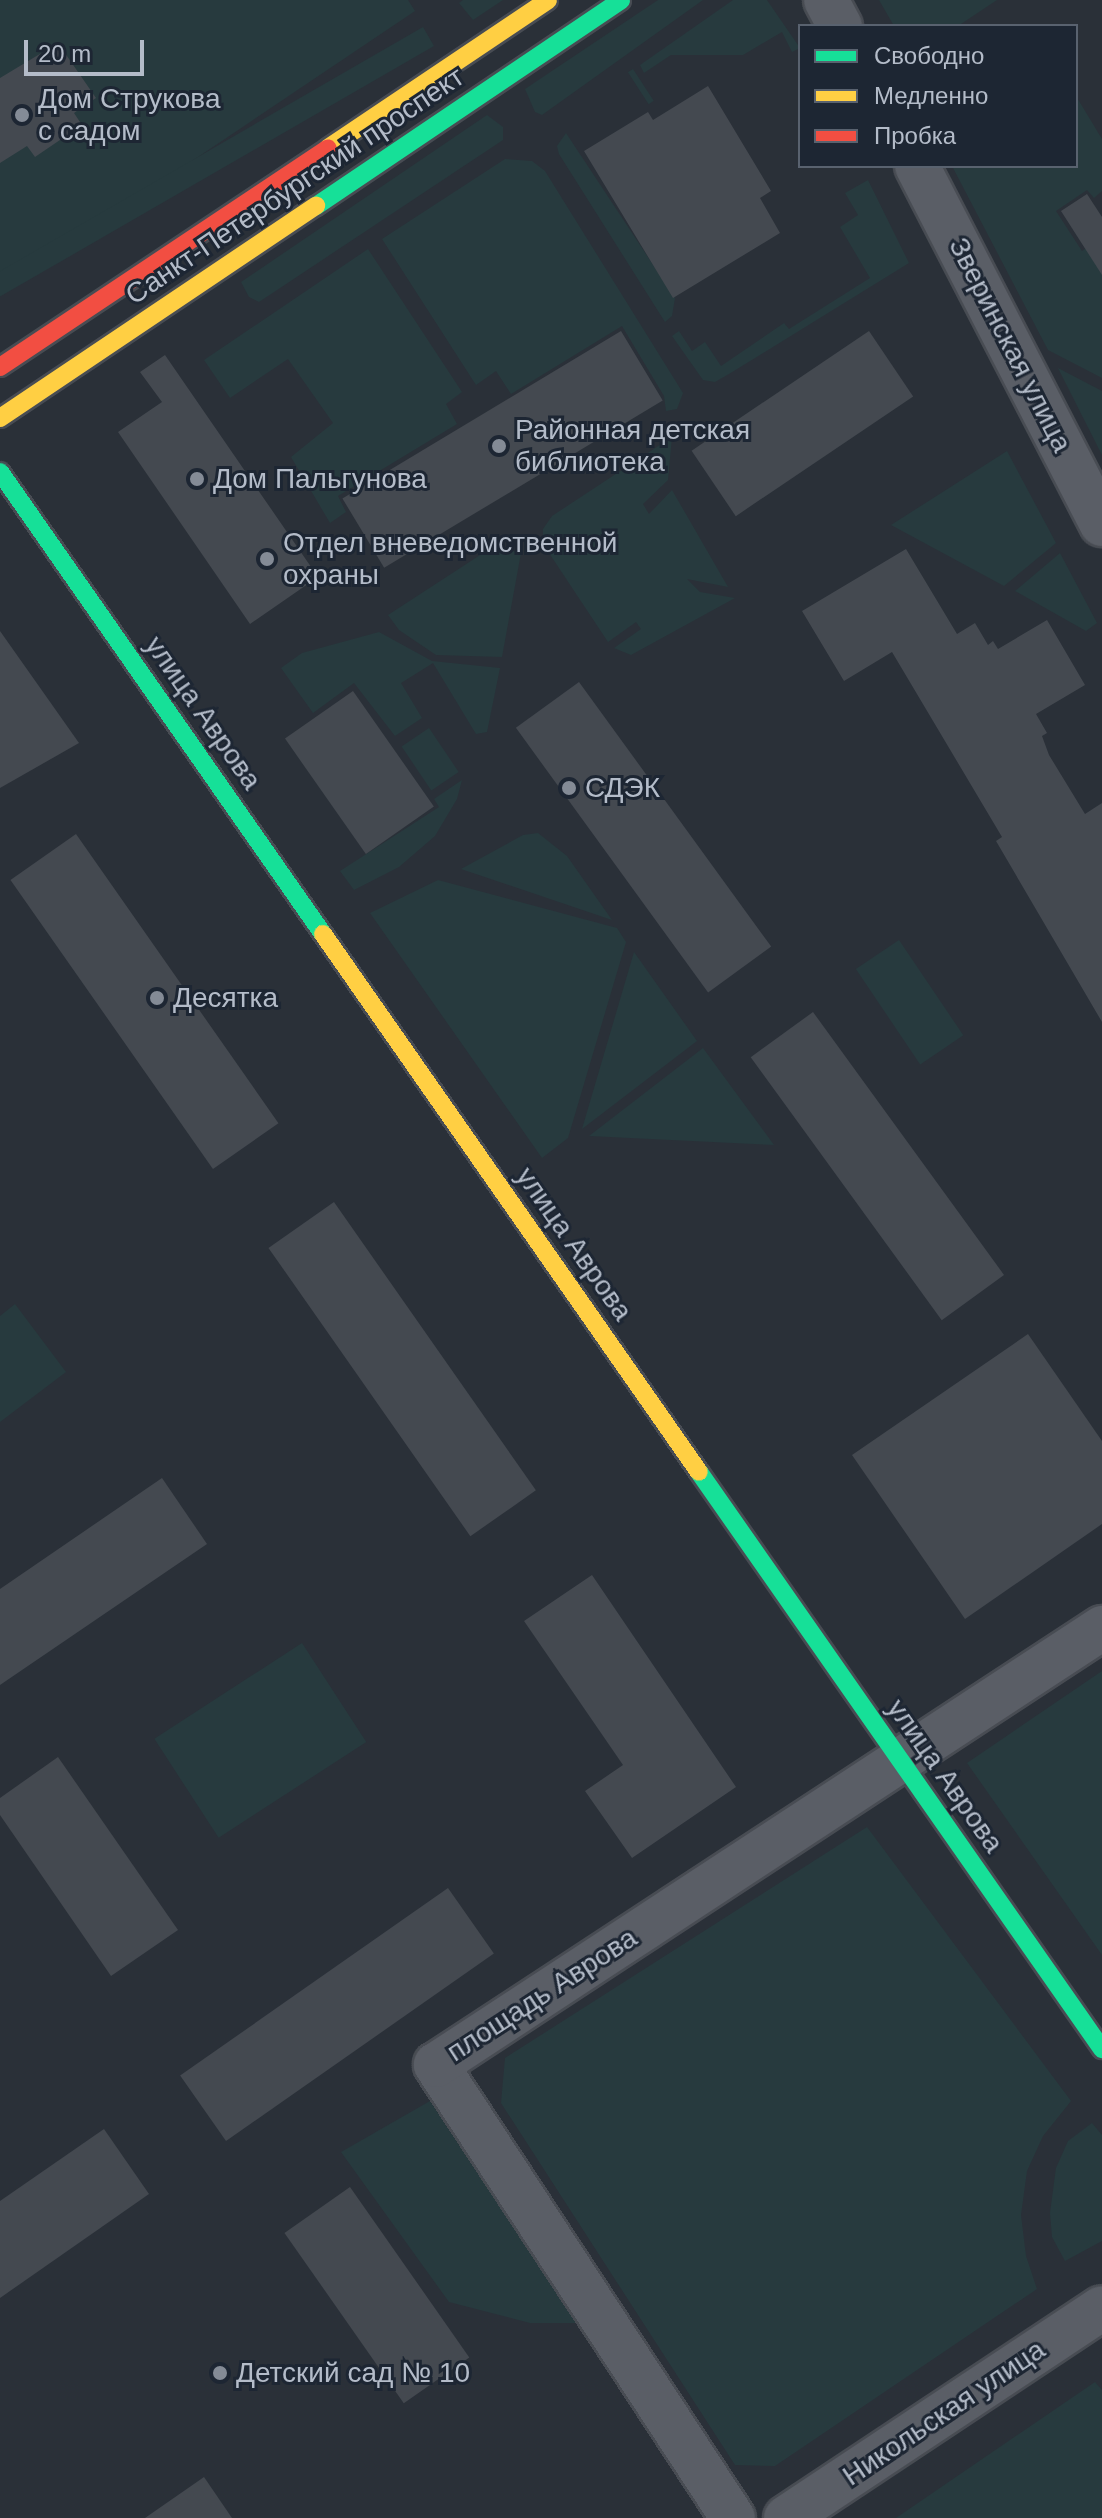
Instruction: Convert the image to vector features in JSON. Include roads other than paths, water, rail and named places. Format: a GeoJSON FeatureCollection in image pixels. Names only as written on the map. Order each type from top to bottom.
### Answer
{"type":"FeatureCollection","features":[{"type":"Feature","properties":{"kind":"street","name":"Санкт-Петербургский проспект"},"geometry":{"type":"LineString","coordinates":[[0,367],[548,0]]}},
{"type":"Feature","properties":{"kind":"street","name":"Санкт-Петербургский проспект"},"geometry":{"type":"LineString","coordinates":[[0,418],[621,0]]}},
{"type":"Feature","properties":{"kind":"street"},"geometry":{"type":"LineString","coordinates":[[826,0],[839,24]]}},
{"type":"Feature","properties":{"kind":"street","name":"Зверинская улица"},"geometry":{"type":"LineString","coordinates":[[918,168],[1102,524]]}},
{"type":"Feature","properties":{"kind":"street","name":"улица Аврова"},"geometry":{"type":"LineString","coordinates":[[0,472],[1102,2049]]}},
{"type":"Feature","properties":{"kind":"street","name":"площадь Аврова"},"geometry":{"type":"LineString","coordinates":[[733,2518],[436,2065],[1102,1628]]}},
{"type":"Feature","properties":{"kind":"street","name":"Никольская улица"},"geometry":{"type":"LineString","coordinates":[[786,2518],[1102,2308]]}},
{"type":"Feature","properties":{"kind":"place","name":"Дом Струкова с садом"},"geometry":{"type":"Point","coordinates":[22,115]}},
{"type":"Feature","properties":{"kind":"place","name":"Районная детская библиотека"},"geometry":{"type":"Point","coordinates":[499,446]}},
{"type":"Feature","properties":{"kind":"place","name":"Дом Пальгунова"},"geometry":{"type":"Point","coordinates":[197,479]}},
{"type":"Feature","properties":{"kind":"place","name":"Отдел вневедомственной охраны"},"geometry":{"type":"Point","coordinates":[267,559]}},
{"type":"Feature","properties":{"kind":"place","name":"СДЭК"},"geometry":{"type":"Point","coordinates":[569,788]}},
{"type":"Feature","properties":{"kind":"place","name":"Десятка"},"geometry":{"type":"Point","coordinates":[157,998]}},
{"type":"Feature","properties":{"kind":"place","name":"Детский сад № 10"},"geometry":{"type":"Point","coordinates":[220,2373]}}]}
